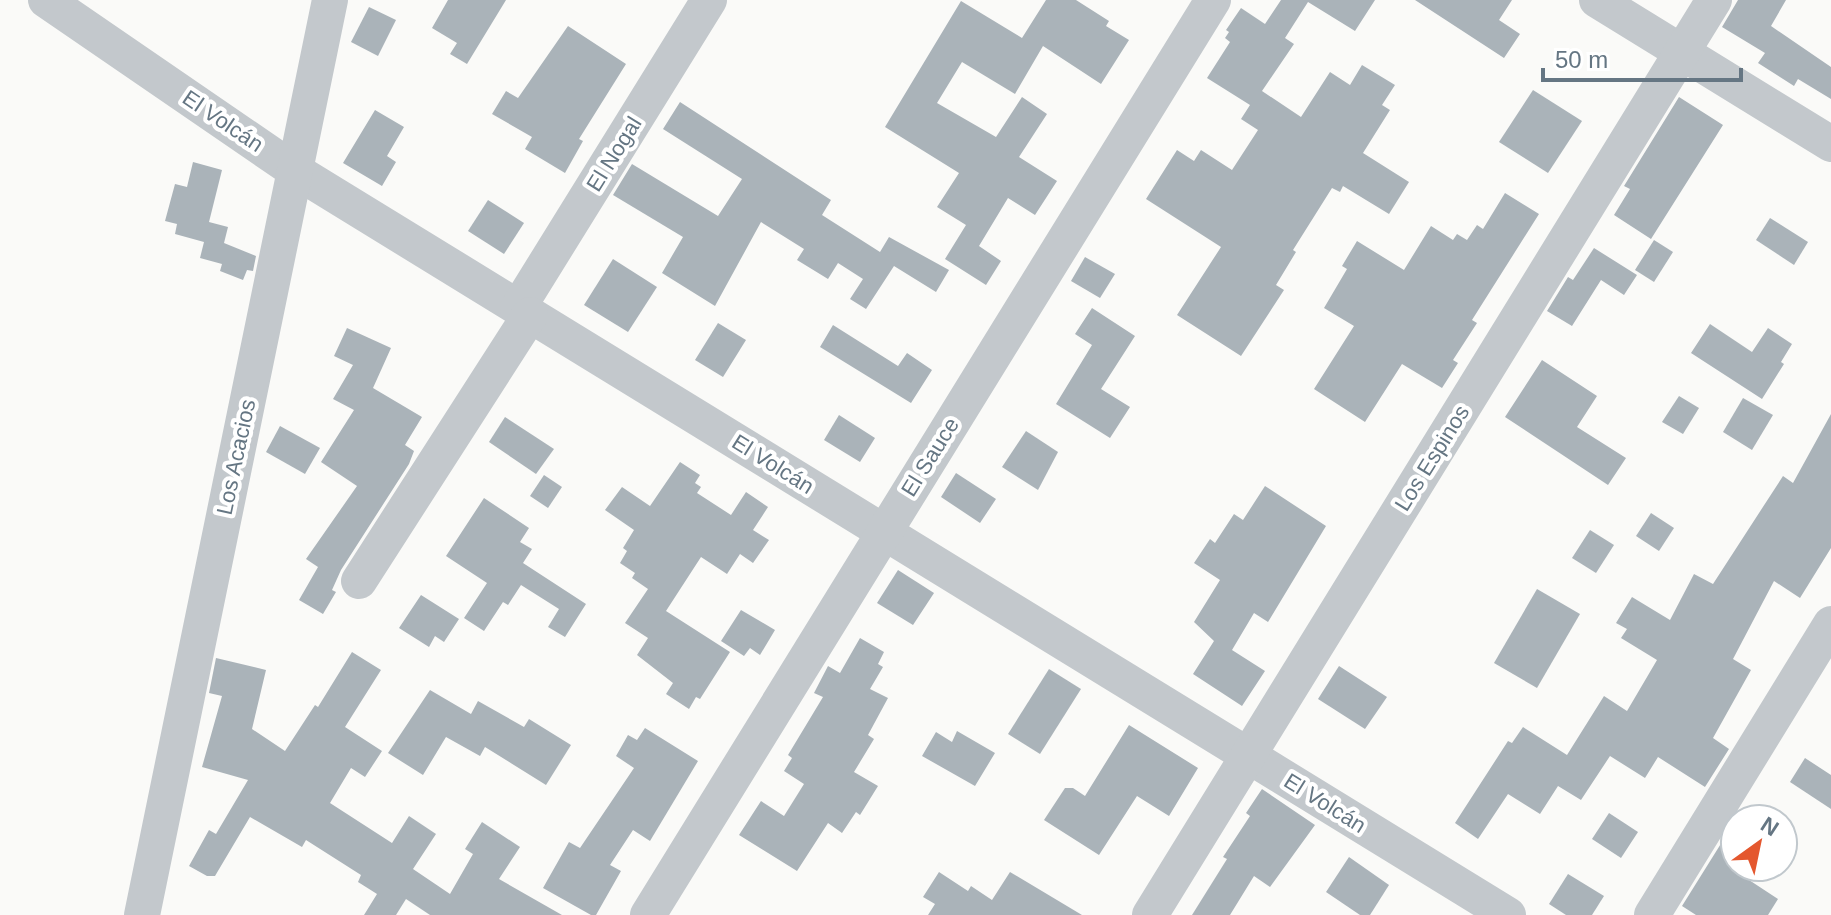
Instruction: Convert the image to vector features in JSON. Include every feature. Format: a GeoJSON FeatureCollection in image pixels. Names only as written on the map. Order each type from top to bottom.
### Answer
{"type":"FeatureCollection","features":[{"type":"Feature","properties":{"kind":"street","name":"El Volcán"},"geometry":{"type":"LineString","coordinates":[[46,0],[294,170],[1508,915]]}},
{"type":"Feature","properties":{"kind":"street","name":"Los Acacios"},"geometry":{"type":"LineString","coordinates":[[142,915],[330,0]]}},
{"type":"Feature","properties":{"kind":"street","name":"El Nogal"},"geometry":{"type":"LineString","coordinates":[[359,581],[709,0]]}},
{"type":"Feature","properties":{"kind":"street","name":"El Sauce"},"geometry":{"type":"LineString","coordinates":[[648,915],[1213,0]]}},
{"type":"Feature","properties":{"kind":"street"},"geometry":{"type":"LineString","coordinates":[[1597,0],[1831,144]]}},
{"type":"Feature","properties":{"kind":"street","name":"Los Espinos"},"geometry":{"type":"LineString","coordinates":[[1150,915],[1714,0]]}},
{"type":"Feature","properties":{"kind":"street"},"geometry":{"type":"LineString","coordinates":[[1652,915],[1831,624]]}},
{"type":"Feature","properties":{"kind":"building"},"geometry":{"type":"Polygon","coordinates":[[[448,0],[506,0],[467,64],[450,54],[457,43],[432,28],[448,0]]]}},
{"type":"Feature","properties":{"kind":"building"},"geometry":{"type":"Polygon","coordinates":[[[1046,0],[1076,0],[1109,21],[1106,26],[1129,40],[1101,84],[1043,46],[1015,94],[962,62],[937,103],[996,137],[1022,97],[1047,114],[1019,157],[1057,181],[1035,215],[1008,198],[979,246],[1001,261],[986,285],[945,259],[966,225],[937,207],[959,173],[885,127],[961,1],[1022,38],[1046,0]]]}},
{"type":"Feature","properties":{"kind":"building"},"geometry":{"type":"Polygon","coordinates":[[[1281,0],[1375,0],[1355,31],[1308,2],[1285,38],[1294,44],[1262,91],[1301,117],[1330,72],[1350,85],[1362,65],[1395,85],[1382,105],[1390,110],[1363,153],[1409,182],[1389,214],[1343,186],[1340,192],[1332,188],[1293,250],[1296,252],[1276,285],[1284,290],[1241,356],[1177,315],[1221,247],[1146,199],[1177,150],[1194,161],[1201,150],[1232,170],[1258,130],[1241,119],[1250,105],[1207,78],[1230,42],[1225,38],[1229,32],[1226,30],[1241,8],[1265,24],[1281,0]]]}},
{"type":"Feature","properties":{"kind":"building"},"geometry":{"type":"Polygon","coordinates":[[[1415,0],[1512,0],[1499,20],[1520,34],[1504,58],[1415,0]]]}},
{"type":"Feature","properties":{"kind":"building"},"geometry":{"type":"Polygon","coordinates":[[[1738,0],[1786,0],[1771,26],[1831,67],[1831,99],[1798,79],[1794,86],[1758,63],[1765,53],[1722,27],[1738,0]]]}},
{"type":"Feature","properties":{"kind":"building"},"geometry":{"type":"Polygon","coordinates":[[[369,7],[396,20],[378,56],[351,42],[369,7]]]}},
{"type":"Feature","properties":{"kind":"building"},"geometry":{"type":"Polygon","coordinates":[[[568,26],[626,64],[579,139],[583,141],[565,173],[525,149],[532,137],[492,114],[506,91],[518,98],[568,26]]]}},
{"type":"Feature","properties":{"kind":"building"},"geometry":{"type":"Polygon","coordinates":[[[1533,90],[1582,121],[1548,173],[1499,142],[1533,90]]]}},
{"type":"Feature","properties":{"kind":"building"},"geometry":{"type":"Polygon","coordinates":[[[1679,97],[1723,125],[1651,239],[1614,215],[1630,189],[1624,186],[1679,97]]]}},
{"type":"Feature","properties":{"kind":"building"},"geometry":{"type":"Polygon","coordinates":[[[680,102],[831,200],[822,215],[880,252],[889,237],[949,270],[936,292],[894,266],[866,309],[850,299],[863,279],[838,263],[828,279],[797,260],[804,249],[761,222],[715,306],[662,273],[683,237],[613,195],[632,164],[718,216],[742,179],[663,129],[680,102]]]}},
{"type":"Feature","properties":{"kind":"building"},"geometry":{"type":"Polygon","coordinates":[[[375,110],[404,127],[387,156],[396,162],[382,186],[343,163],[375,110]]]}},
{"type":"Feature","properties":{"kind":"building"},"geometry":{"type":"Polygon","coordinates":[[[193,162],[222,170],[209,222],[228,227],[224,243],[256,256],[253,271],[247,270],[243,280],[220,271],[222,264],[200,258],[204,242],[175,234],[177,224],[165,221],[175,184],[187,187],[193,162]]]}},
{"type":"Feature","properties":{"kind":"building"},"geometry":{"type":"Polygon","coordinates":[[[1505,193],[1539,214],[1472,320],[1477,323],[1453,360],[1458,363],[1442,388],[1402,364],[1365,422],[1314,389],[1354,326],[1324,308],[1347,269],[1342,266],[1357,241],[1404,270],[1431,226],[1453,240],[1457,234],[1467,240],[1477,225],[1483,229],[1505,193]]]}},
{"type":"Feature","properties":{"kind":"building"},"geometry":{"type":"Polygon","coordinates":[[[488,200],[524,223],[504,254],[468,231],[488,200]]]}},
{"type":"Feature","properties":{"kind":"building"},"geometry":{"type":"Polygon","coordinates":[[[1770,218],[1808,242],[1794,265],[1756,240],[1770,218]]]}},
{"type":"Feature","properties":{"kind":"building"},"geometry":{"type":"Polygon","coordinates":[[[1654,240],[1673,252],[1654,282],[1635,270],[1654,240]]]}},
{"type":"Feature","properties":{"kind":"building"},"geometry":{"type":"Polygon","coordinates":[[[1594,248],[1637,275],[1624,295],[1601,280],[1572,326],[1547,311],[1568,277],[1573,280],[1594,248]]]}},
{"type":"Feature","properties":{"kind":"building"},"geometry":{"type":"Polygon","coordinates":[[[1085,257],[1115,274],[1100,298],[1071,281],[1085,257]]]}},
{"type":"Feature","properties":{"kind":"building"},"geometry":{"type":"Polygon","coordinates":[[[613,259],[657,287],[628,332],[584,305],[613,259]]]}},
{"type":"Feature","properties":{"kind":"building"},"geometry":{"type":"Polygon","coordinates":[[[1092,308],[1135,336],[1101,389],[1130,407],[1110,438],[1056,404],[1092,345],[1075,334],[1092,308]]]}},
{"type":"Feature","properties":{"kind":"building"},"geometry":{"type":"Polygon","coordinates":[[[718,323],[746,340],[723,377],[695,360],[718,323]]]}},
{"type":"Feature","properties":{"kind":"building"},"geometry":{"type":"Polygon","coordinates":[[[1710,324],[1752,352],[1768,328],[1792,344],[1781,362],[1784,364],[1762,399],[1691,353],[1710,324]]]}},
{"type":"Feature","properties":{"kind":"building"},"geometry":{"type":"Polygon","coordinates":[[[833,325],[898,366],[907,353],[932,370],[911,403],[820,347],[833,325]]]}},
{"type":"Feature","properties":{"kind":"building"},"geometry":{"type":"Polygon","coordinates":[[[347,328],[391,348],[373,388],[422,417],[405,445],[414,451],[409,464],[341,570],[332,590],[336,592],[323,614],[299,600],[318,567],[306,559],[357,486],[321,462],[354,410],[333,399],[353,365],[334,356],[347,328]]]}},
{"type":"Feature","properties":{"kind":"building"},"geometry":{"type":"Polygon","coordinates":[[[1542,360],[1597,396],[1577,427],[1626,458],[1608,485],[1505,417],[1542,360]]]}},
{"type":"Feature","properties":{"kind":"building"},"geometry":{"type":"Polygon","coordinates":[[[1679,396],[1699,408],[1683,434],[1662,422],[1679,396]]]}},
{"type":"Feature","properties":{"kind":"building"},"geometry":{"type":"Polygon","coordinates":[[[1743,398],[1773,415],[1752,450],[1723,432],[1743,398]]]}},
{"type":"Feature","properties":{"kind":"building"},"geometry":{"type":"Polygon","coordinates":[[[1831,414],[1831,548],[1800,598],[1774,581],[1733,659],[1751,670],[1713,738],[1729,749],[1705,787],[1658,757],[1645,778],[1610,756],[1581,800],[1558,786],[1540,814],[1508,794],[1478,839],[1455,823],[1508,741],[1512,743],[1523,727],[1567,755],[1604,696],[1627,711],[1657,660],[1621,638],[1627,629],[1616,623],[1632,597],[1670,620],[1694,574],[1713,584],[1783,476],[1793,483],[1831,414]]]}},
{"type":"Feature","properties":{"kind":"building"},"geometry":{"type":"Polygon","coordinates":[[[839,415],[875,438],[860,462],[824,440],[839,415]]]}},
{"type":"Feature","properties":{"kind":"building"},"geometry":{"type":"Polygon","coordinates":[[[505,417],[554,449],[536,474],[489,442],[505,417]]]}},
{"type":"Feature","properties":{"kind":"building"},"geometry":{"type":"Polygon","coordinates":[[[280,426],[320,448],[305,474],[266,452],[280,426]]]}},
{"type":"Feature","properties":{"kind":"building"},"geometry":{"type":"Polygon","coordinates":[[[1026,431],[1058,452],[1038,490],[1002,467],[1026,431]]]}},
{"type":"Feature","properties":{"kind":"building"},"geometry":{"type":"Polygon","coordinates":[[[680,462],[700,475],[695,483],[701,487],[697,493],[731,515],[746,492],[768,507],[753,530],[769,540],[753,563],[740,554],[727,574],[701,557],[666,611],[730,652],[700,699],[696,697],[689,709],[666,694],[673,683],[637,655],[648,638],[625,623],[648,589],[632,578],[635,573],[620,563],[627,551],[623,548],[634,530],[605,510],[622,487],[650,506],[680,462]]]}},
{"type":"Feature","properties":{"kind":"building"},"geometry":{"type":"Polygon","coordinates":[[[956,473],[996,499],[980,523],[941,497],[956,473]]]}},
{"type":"Feature","properties":{"kind":"building"},"geometry":{"type":"Polygon","coordinates":[[[544,475],[562,487],[548,508],[530,496],[544,475]]]}},
{"type":"Feature","properties":{"kind":"building"},"geometry":{"type":"Polygon","coordinates":[[[1265,486],[1326,526],[1268,622],[1254,613],[1232,650],[1265,671],[1242,706],[1193,674],[1214,641],[1194,622],[1220,580],[1194,563],[1210,539],[1215,543],[1234,514],[1243,520],[1265,486]]]}},
{"type":"Feature","properties":{"kind":"building"},"geometry":{"type":"Polygon","coordinates":[[[484,498],[529,528],[520,542],[532,549],[523,563],[586,604],[565,637],[548,627],[559,609],[521,585],[508,605],[503,602],[484,631],[464,618],[487,583],[446,556],[484,498]]]}},
{"type":"Feature","properties":{"kind":"building"},"geometry":{"type":"Polygon","coordinates":[[[1651,513],[1674,528],[1659,551],[1636,536],[1651,513]]]}},
{"type":"Feature","properties":{"kind":"building"},"geometry":{"type":"Polygon","coordinates":[[[1590,530],[1614,545],[1596,573],[1572,558],[1590,530]]]}},
{"type":"Feature","properties":{"kind":"building"},"geometry":{"type":"Polygon","coordinates":[[[898,570],[934,593],[913,625],[877,603],[898,570]]]}},
{"type":"Feature","properties":{"kind":"building"},"geometry":{"type":"Polygon","coordinates":[[[1537,589],[1580,614],[1537,688],[1494,663],[1537,589]]]}},
{"type":"Feature","properties":{"kind":"building"},"geometry":{"type":"Polygon","coordinates":[[[421,595],[459,619],[444,642],[435,636],[429,647],[399,628],[421,595]]]}},
{"type":"Feature","properties":{"kind":"building"},"geometry":{"type":"Polygon","coordinates":[[[741,610],[775,630],[760,655],[750,648],[744,656],[721,641],[741,610]]]}},
{"type":"Feature","properties":{"kind":"building"},"geometry":{"type":"Polygon","coordinates":[[[860,638],[884,652],[878,664],[883,667],[870,689],[888,698],[868,735],[874,739],[854,772],[878,786],[860,815],[856,812],[842,833],[828,823],[797,871],[739,835],[761,801],[784,816],[804,784],[784,771],[792,758],[788,755],[823,697],[814,693],[828,666],[840,673],[860,638]]]}},
{"type":"Feature","properties":{"kind":"building"},"geometry":{"type":"Polygon","coordinates":[[[352,652],[381,670],[345,727],[382,751],[365,777],[351,768],[330,803],[392,843],[409,816],[436,834],[413,869],[450,894],[473,854],[465,849],[482,822],[520,847],[499,879],[562,915],[430,915],[406,899],[396,915],[364,915],[377,894],[358,882],[361,875],[306,840],[302,847],[250,817],[215,876],[207,876],[189,866],[209,830],[216,834],[248,780],[202,767],[222,696],[209,693],[216,658],[266,670],[252,729],[285,751],[315,705],[318,707],[352,652]]]}},
{"type":"Feature","properties":{"kind":"building"},"geometry":{"type":"Polygon","coordinates":[[[1339,666],[1387,697],[1365,729],[1318,699],[1339,666]]]}},
{"type":"Feature","properties":{"kind":"building"},"geometry":{"type":"Polygon","coordinates":[[[1049,669],[1081,689],[1040,754],[1008,734],[1049,669]]]}},
{"type":"Feature","properties":{"kind":"building"},"geometry":{"type":"Polygon","coordinates":[[[430,690],[471,714],[478,701],[524,727],[529,719],[571,745],[546,785],[485,747],[480,756],[446,737],[423,775],[388,753],[430,690]]]}},
{"type":"Feature","properties":{"kind":"building"},"geometry":{"type":"Polygon","coordinates":[[[1129,725],[1198,768],[1169,816],[1137,796],[1099,855],[1044,820],[1065,788],[1073,788],[1085,796],[1129,725]]]}},
{"type":"Feature","properties":{"kind":"building"},"geometry":{"type":"Polygon","coordinates":[[[645,728],[698,761],[650,841],[633,830],[610,865],[621,871],[596,915],[591,915],[543,888],[569,842],[580,848],[634,768],[616,756],[628,735],[637,740],[645,728]]]}},
{"type":"Feature","properties":{"kind":"building"},"geometry":{"type":"Polygon","coordinates":[[[957,731],[995,753],[975,786],[922,756],[936,732],[952,742],[957,731]]]}},
{"type":"Feature","properties":{"kind":"building"},"geometry":{"type":"Polygon","coordinates":[[[1805,758],[1831,775],[1831,809],[1790,782],[1805,758]]]}},
{"type":"Feature","properties":{"kind":"building"},"geometry":{"type":"Polygon","coordinates":[[[1262,789],[1315,825],[1270,887],[1254,876],[1230,915],[1192,915],[1227,859],[1223,857],[1250,816],[1246,813],[1262,789]]]}},
{"type":"Feature","properties":{"kind":"building"},"geometry":{"type":"Polygon","coordinates":[[[1609,813],[1638,832],[1621,858],[1592,839],[1609,813]]]}},
{"type":"Feature","properties":{"kind":"building"},"geometry":{"type":"Polygon","coordinates":[[[1719,847],[1719,883],[1754,883],[1778,899],[1768,915],[1696,915],[1682,906],[1719,847]]]}},
{"type":"Feature","properties":{"kind":"building"},"geometry":{"type":"Polygon","coordinates":[[[1349,857],[1389,885],[1370,915],[1360,915],[1326,892],[1349,857]]]}},
{"type":"Feature","properties":{"kind":"building"},"geometry":{"type":"Polygon","coordinates":[[[939,872],[968,891],[971,886],[992,900],[1010,872],[1082,915],[928,915],[935,904],[923,897],[939,872]]]}},
{"type":"Feature","properties":{"kind":"building"},"geometry":{"type":"Polygon","coordinates":[[[1568,874],[1604,896],[1592,915],[1566,915],[1549,904],[1568,874]]]}}]}
